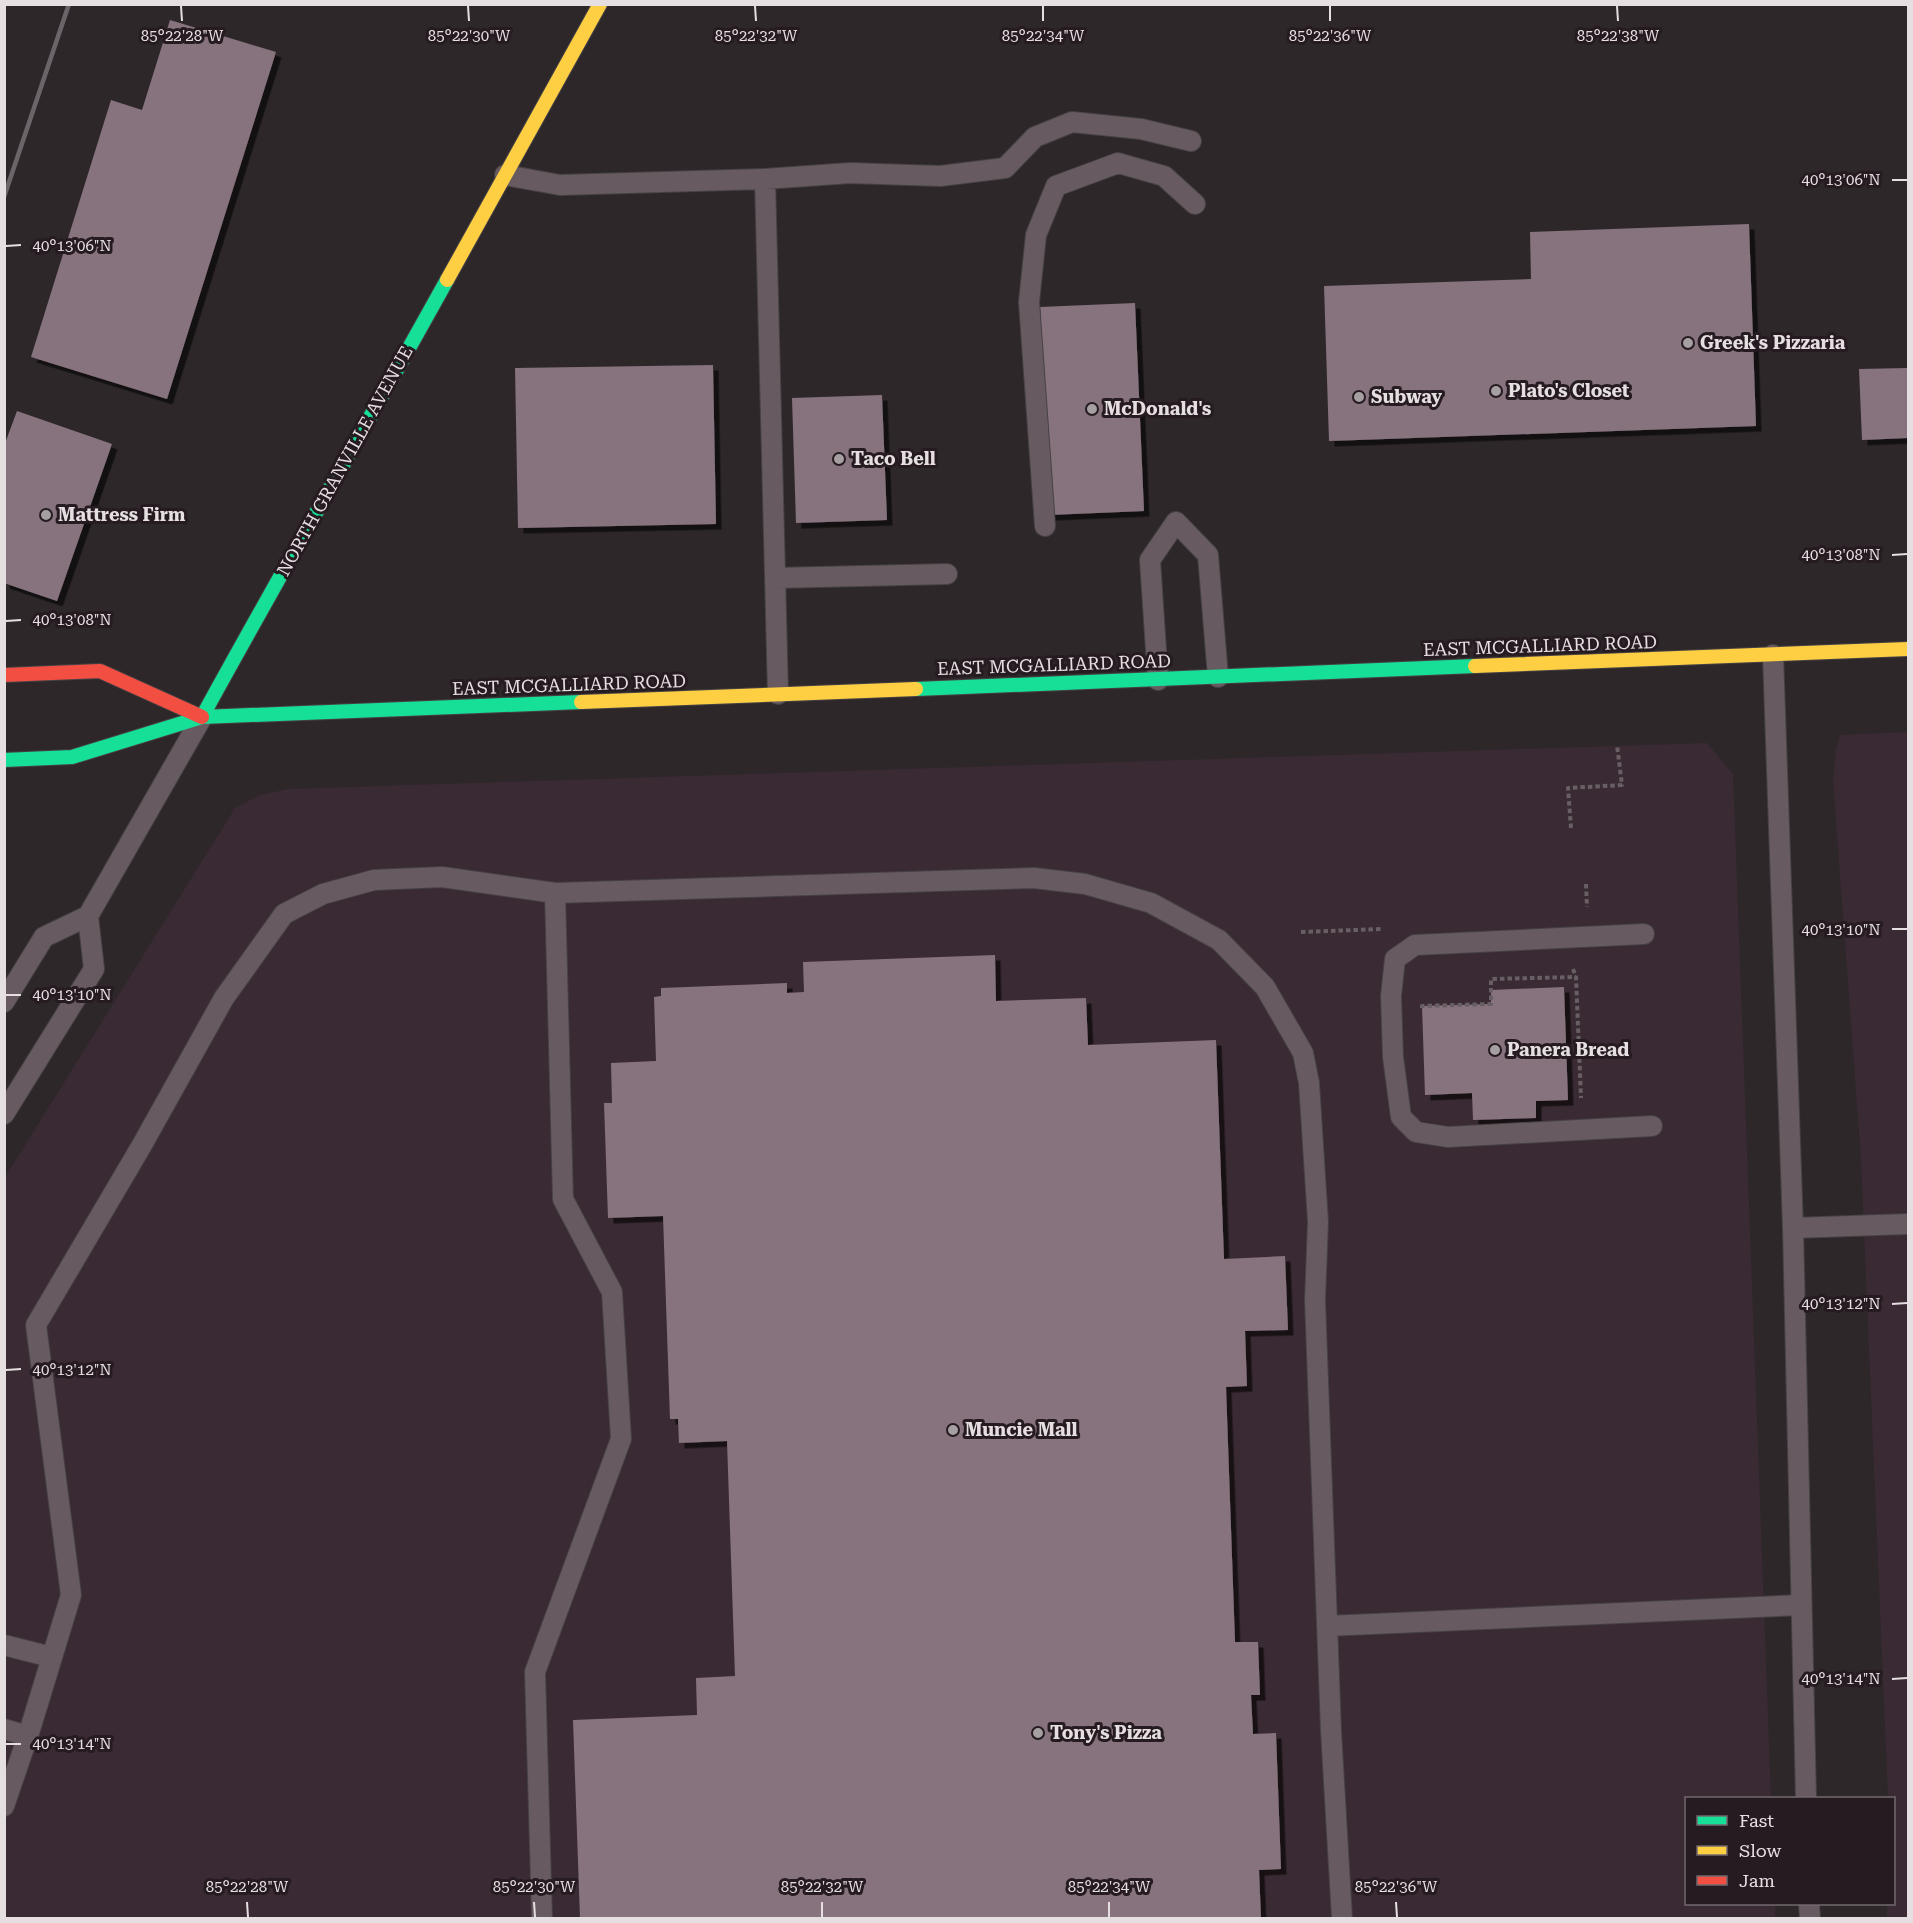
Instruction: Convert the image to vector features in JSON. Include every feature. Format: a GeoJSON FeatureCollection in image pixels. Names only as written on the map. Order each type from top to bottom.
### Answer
{"type":"FeatureCollection","features":[{"type":"Feature","properties":{"kind":"main road","name":"NORTH GRANVILLE AVENUE"},"geometry":{"type":"LineString","coordinates":[[202,717],[600,4]]}},
{"type":"Feature","properties":{"kind":"main road","name":"EAST MCGALLIARD ROAD"},"geometry":{"type":"LineString","coordinates":[[4,760],[72,757],[202,717],[1908,649]]}},
{"type":"Feature","properties":{"kind":"main road","name":"EAST MCGALLIARD ROAD"},"geometry":{"type":"LineString","coordinates":[[4,675],[100,671],[202,717]]}},
{"type":"Feature","properties":{"kind":"lane"},"geometry":{"type":"LineString","coordinates":[[505,175],[560,185],[765,179],[850,173],[940,176],[1005,168],[1035,137],[1072,122],[1142,129],[1191,141]]}},
{"type":"Feature","properties":{"kind":"lane"},"geometry":{"type":"LineString","coordinates":[[1045,526],[1029,302],[1036,236],[1056,186],[1118,163],[1164,176],[1195,204]]}},
{"type":"Feature","properties":{"kind":"lane"},"geometry":{"type":"LineString","coordinates":[[765,179],[778,694]]}},
{"type":"Feature","properties":{"kind":"lane"},"geometry":{"type":"LineString","coordinates":[[1158,680],[1150,560],[1176,522],[1208,555],[1218,677]]}},
{"type":"Feature","properties":{"kind":"lane"},"geometry":{"type":"LineString","coordinates":[[775,578],[947,574]]}},
{"type":"Feature","properties":{"kind":"lane"},"geometry":{"type":"LineString","coordinates":[[1773,655],[1793,1228],[1806,1797]]}},
{"type":"Feature","properties":{"kind":"lane","name":"NORTH GRANVILLE AVENUE"},"geometry":{"type":"LineString","coordinates":[[88,916],[202,717]]}},
{"type":"Feature","properties":{"kind":"lane"},"geometry":{"type":"LineString","coordinates":[[4,1806],[71,1595],[36,1325],[142,1145],[224,998],[284,914],[322,894],[374,880],[442,877],[555,893],[1034,878],[1085,884],[1151,903],[1219,940],[1266,987],[1303,1053],[1309,1083],[1318,1222],[1315,1300],[1331,1731],[1342,1918]]}},
{"type":"Feature","properties":{"kind":"lane"},"geometry":{"type":"LineString","coordinates":[[542,1918],[535,1672],[621,1439],[612,1292],[563,1199],[555,893]]}},
{"type":"Feature","properties":{"kind":"lane"},"geometry":{"type":"LineString","coordinates":[[4,1002],[44,937],[88,916],[94,969],[4,1114]]}},
{"type":"Feature","properties":{"kind":"lane"},"geometry":{"type":"LineString","coordinates":[[1644,934],[1415,945],[1395,958],[1391,996],[1393,1057],[1401,1118],[1416,1132],[1448,1137],[1652,1126]]}},
{"type":"Feature","properties":{"kind":"lane"},"geometry":{"type":"LineString","coordinates":[[1793,1228],[1908,1224]]}},
{"type":"Feature","properties":{"kind":"lane"},"geometry":{"type":"LineString","coordinates":[[1327,1626],[1801,1605]]}},
{"type":"Feature","properties":{"kind":"lane"},"geometry":{"type":"LineString","coordinates":[[4,1644],[51,1657]]}},
{"type":"Feature","properties":{"kind":"lane"},"geometry":{"type":"LineString","coordinates":[[4,1729],[28,1736]]}},
{"type":"Feature","properties":{"kind":"path"},"geometry":{"type":"LineString","coordinates":[[1571,828],[1568,788],[1622,785],[1617,745]]}},
{"type":"Feature","properties":{"kind":"path"},"geometry":{"type":"LineString","coordinates":[[1570,962],[1576,976],[1581,1099]]}},
{"type":"Feature","properties":{"kind":"path"},"geometry":{"type":"LineString","coordinates":[[1422,1017],[1422,1006],[1491,1004],[1491,979],[1576,976]]}},
{"type":"Feature","properties":{"kind":"shaded area"},"geometry":{"type":"Polygon","coordinates":[[[1908,732],[1908,1918],[1887,1918],[1887,1905],[1895,1905],[1895,1797],[1888,1797],[1861,1159],[1833,780],[1840,735],[1908,732]]]}},
{"type":"Feature","properties":{"kind":"shaded area","name":"Muncie Mall"},"geometry":{"type":"Polygon","coordinates":[[[1707,743],[1733,774],[1771,1797],[1685,1797],[1685,1905],[1775,1905],[1775,1918],[5,1918],[4,1179],[235,808],[260,795],[289,789],[1707,743]]]}},
{"type":"Feature","properties":{"kind":"building"},"geometry":{"type":"Polygon","coordinates":[[[170,20],[276,52],[167,399],[31,357],[111,100],[142,110],[170,20]]]}},
{"type":"Feature","properties":{"kind":"building"},"geometry":{"type":"Polygon","coordinates":[[[1749,224],[1756,426],[1329,441],[1324,286],[1531,279],[1530,232],[1749,224]]]}},
{"type":"Feature","properties":{"kind":"building","name":"McDonald's"},"geometry":{"type":"Polygon","coordinates":[[[1135,303],[1144,511],[1049,515],[1040,307],[1135,303]]]}},
{"type":"Feature","properties":{"kind":"building"},"geometry":{"type":"Polygon","coordinates":[[[713,365],[716,524],[518,528],[515,368],[713,365]]]}},
{"type":"Feature","properties":{"kind":"building"},"geometry":{"type":"Polygon","coordinates":[[[1908,368],[1908,438],[1862,440],[1859,369],[1908,368]]]}},
{"type":"Feature","properties":{"kind":"building","name":"Taco Bell"},"geometry":{"type":"Polygon","coordinates":[[[882,395],[887,520],[796,523],[792,398],[882,395]]]}},
{"type":"Feature","properties":{"kind":"building","name":"Mattress Firm"},"geometry":{"type":"Polygon","coordinates":[[[17,411],[112,444],[57,601],[4,583],[4,446],[17,411]]]}},
{"type":"Feature","properties":{"kind":"building","name":"Muncie Mall"},"geometry":{"type":"Polygon","coordinates":[[[995,955],[996,1001],[1086,998],[1088,1045],[1216,1040],[1224,1259],[1285,1256],[1288,1330],[1245,1331],[1247,1386],[1226,1387],[1235,1642],[1258,1642],[1260,1695],[1251,1695],[1253,1734],[1276,1733],[1281,1869],[1259,1870],[1261,1918],[580,1918],[573,1720],[697,1715],[696,1678],[735,1676],[727,1441],[679,1443],[678,1419],[670,1419],[663,1216],[608,1218],[604,1103],[612,1103],[611,1063],[656,1061],[654,997],[661,996],[661,988],[787,983],[787,993],[804,992],[803,962],[995,955]]]}},
{"type":"Feature","properties":{"kind":"building","name":"Panera Bread"},"geometry":{"type":"Polygon","coordinates":[[[1564,987],[1568,1100],[1536,1101],[1536,1118],[1473,1120],[1472,1093],[1425,1095],[1422,1006],[1491,1004],[1491,990],[1564,987]]]}},
{"type":"Feature","properties":{"kind":"railway"},"geometry":{"type":"LineString","coordinates":[[4,197],[69,4]]}},
{"type":"Feature","properties":{"kind":"traffic: fast"},"geometry":{"type":"LineString","coordinates":[[202,717],[447,280]]}},
{"type":"Feature","properties":{"kind":"traffic: fast"},"geometry":{"type":"LineString","coordinates":[[916,689],[1475,666]]}},
{"type":"Feature","properties":{"kind":"traffic: fast"},"geometry":{"type":"LineString","coordinates":[[4,760],[72,757],[202,717],[581,702]]}},
{"type":"Feature","properties":{"kind":"traffic: slow"},"geometry":{"type":"LineString","coordinates":[[447,280],[600,4]]}},
{"type":"Feature","properties":{"kind":"traffic: slow"},"geometry":{"type":"LineString","coordinates":[[1475,666],[1908,649]]}},
{"type":"Feature","properties":{"kind":"traffic: slow"},"geometry":{"type":"LineString","coordinates":[[581,702],[916,689]]}},
{"type":"Feature","properties":{"kind":"traffic: jam"},"geometry":{"type":"LineString","coordinates":[[4,675],[100,671],[202,717]]}},
{"type":"Feature","properties":{"kind":"place","name":"Greek's Pizzaria"},"geometry":{"type":"Point","coordinates":[1688,343]}},
{"type":"Feature","properties":{"kind":"place","name":"Plato's Closet"},"geometry":{"type":"Point","coordinates":[1496,391]}},
{"type":"Feature","properties":{"kind":"place","name":"Subway"},"geometry":{"type":"Point","coordinates":[1359,397]}},
{"type":"Feature","properties":{"kind":"place","name":"McDonald's"},"geometry":{"type":"Point","coordinates":[1092,409]}},
{"type":"Feature","properties":{"kind":"place","name":"Taco Bell"},"geometry":{"type":"Point","coordinates":[839,459]}},
{"type":"Feature","properties":{"kind":"place","name":"Mattress Firm"},"geometry":{"type":"Point","coordinates":[46,515]}},
{"type":"Feature","properties":{"kind":"place","name":"Panera Bread"},"geometry":{"type":"Point","coordinates":[1495,1050]}},
{"type":"Feature","properties":{"kind":"place","name":"Muncie Mall"},"geometry":{"type":"Point","coordinates":[953,1430]}},
{"type":"Feature","properties":{"kind":"place","name":"Tony's Pizza"},"geometry":{"type":"Point","coordinates":[1038,1733]}}]}
